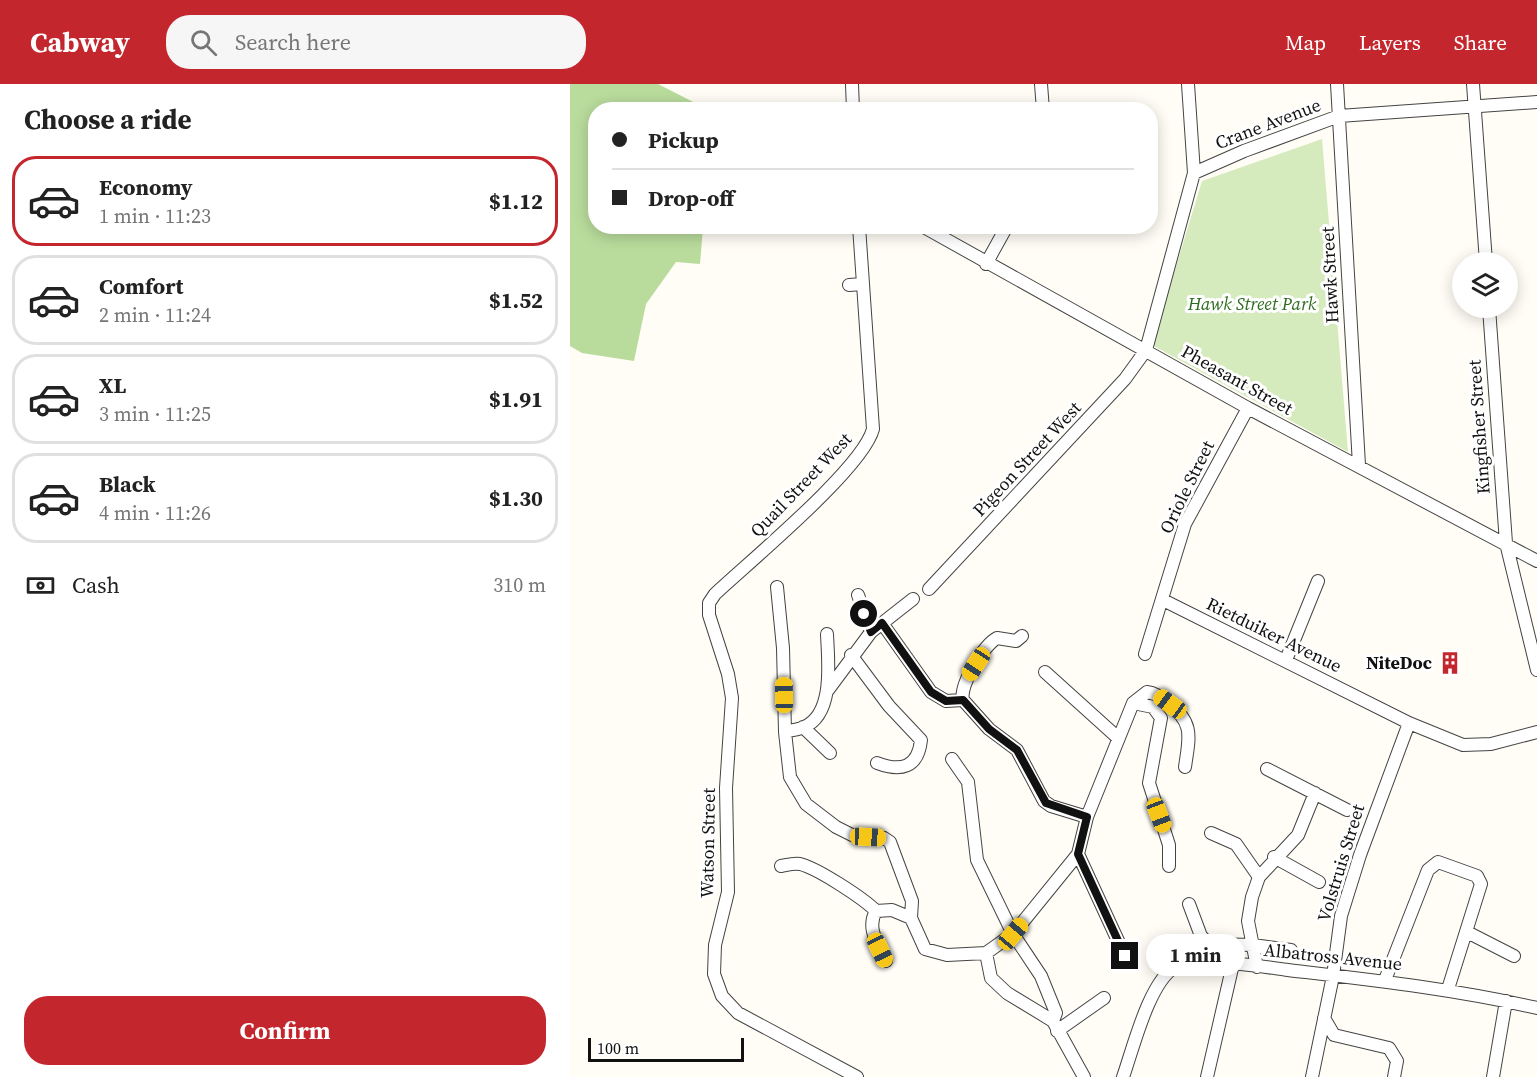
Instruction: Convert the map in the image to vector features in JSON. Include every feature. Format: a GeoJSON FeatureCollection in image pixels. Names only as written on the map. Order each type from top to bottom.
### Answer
{"type":"FeatureCollection","features":[{"type":"Feature","properties":{"kind":"street"},"geometry":{"type":"LineString","coordinates":[[852,84],[853,102]]}},
{"type":"Feature","properties":{"kind":"street"},"geometry":{"type":"LineString","coordinates":[[1041,84],[1042,102]]}},
{"type":"Feature","properties":{"kind":"street"},"geometry":{"type":"LineString","coordinates":[[1146,350],[1194,173],[1188,84]]}},
{"type":"Feature","properties":{"kind":"street","name":"Hawk Street"},"geometry":{"type":"LineString","coordinates":[[1337,84],[1359,465]]}},
{"type":"Feature","properties":{"kind":"street"},"geometry":{"type":"LineString","coordinates":[[1473,84],[1485,252]]}},
{"type":"Feature","properties":{"kind":"street","name":"Crane Avenue"},"geometry":{"type":"LineString","coordinates":[[1194,173],[1244,151],[1339,116],[1537,102]]}},
{"type":"Feature","properties":{"kind":"street","name":"Quail Street West"},"geometry":{"type":"LineString","coordinates":[[709,603],[715,594],[812,505],[858,456],[871,436],[873,429],[860,234]]}},
{"type":"Feature","properties":{"kind":"street","name":"Pheasant Street"},"geometry":{"type":"LineString","coordinates":[[935,234],[1248,408],[1537,561]]}},
{"type":"Feature","properties":{"kind":"street"},"geometry":{"type":"LineString","coordinates":[[986,264],[1003,234]]}},
{"type":"Feature","properties":{"kind":"street"},"geometry":{"type":"LineString","coordinates":[[849,285],[863,284]]}},
{"type":"Feature","properties":{"kind":"street","name":"Kingfisher Street"},"geometry":{"type":"LineString","coordinates":[[1490,318],[1506,543],[1537,670]]}},
{"type":"Feature","properties":{"kind":"street","name":"Pigeon Street West"},"geometry":{"type":"LineString","coordinates":[[929,589],[1125,379],[1146,350]]}},
{"type":"Feature","properties":{"kind":"street","name":"Oriole Street"},"geometry":{"type":"LineString","coordinates":[[1144,654],[1185,525],[1248,408]]}},
{"type":"Feature","properties":{"kind":"street"},"geometry":{"type":"LineString","coordinates":[[1286,660],[1318,581]]}},
{"type":"Feature","properties":{"kind":"street"},"geometry":{"type":"LineString","coordinates":[[777,587],[783,648],[785,732],[790,777],[806,804],[844,832],[884,838],[893,847],[912,901],[911,918],[922,945],[931,952],[947,955],[986,952],[1013,934],[1078,854],[1087,817],[1118,737],[1133,702],[1140,695],[1150,692],[1184,717],[1189,734],[1185,767]]}},
{"type":"Feature","properties":{"kind":"street"},"geometry":{"type":"LineString","coordinates":[[858,595],[871,632]]}},
{"type":"Feature","properties":{"kind":"street"},"geometry":{"type":"LineString","coordinates":[[785,732],[803,728],[813,719],[828,690],[851,655],[871,632],[913,599]]}},
{"type":"Feature","properties":{"kind":"street","name":"Rietduiker Avenue"},"geometry":{"type":"LineString","coordinates":[[1163,600],[1409,723],[1471,746],[1491,744],[1537,732]]}},
{"type":"Feature","properties":{"kind":"street","name":"Watson Street"},"geometry":{"type":"LineString","coordinates":[[709,603],[709,615],[728,674],[732,698],[726,788],[728,892],[715,945],[714,974],[722,996],[738,1014],[857,1077]]}},
{"type":"Feature","properties":{"kind":"street"},"geometry":{"type":"LineString","coordinates":[[882,623],[931,692],[946,701],[963,700]]}},
{"type":"Feature","properties":{"kind":"street"},"geometry":{"type":"LineString","coordinates":[[827,634],[828,690]]}},
{"type":"Feature","properties":{"kind":"street"},"geometry":{"type":"LineString","coordinates":[[1023,636],[1014,641],[997,638],[989,644],[963,684],[963,700],[989,729],[1017,750],[1044,801],[1051,806],[1087,817]]}},
{"type":"Feature","properties":{"kind":"street"},"geometry":{"type":"LineString","coordinates":[[851,655],[885,701],[921,740],[918,752],[905,767],[892,768],[877,763]]}},
{"type":"Feature","properties":{"kind":"street"},"geometry":{"type":"LineString","coordinates":[[1045,672],[1118,737]]}},
{"type":"Feature","properties":{"kind":"street"},"geometry":{"type":"LineString","coordinates":[[1133,702],[1153,707],[1161,718],[1149,783],[1169,845],[1168,866]]}},
{"type":"Feature","properties":{"kind":"street","name":"Volstruis Street"},"geometry":{"type":"LineString","coordinates":[[1312,1077],[1347,896],[1409,723]]}},
{"type":"Feature","properties":{"kind":"street"},"geometry":{"type":"LineString","coordinates":[[803,728],[830,753]]}},
{"type":"Feature","properties":{"kind":"street"},"geometry":{"type":"LineString","coordinates":[[952,759],[968,782],[977,860],[1013,934],[1041,976],[1056,1013],[1055,1026]]}},
{"type":"Feature","properties":{"kind":"street"},"geometry":{"type":"LineString","coordinates":[[1267,769],[1347,810]]}},
{"type":"Feature","properties":{"kind":"street"},"geometry":{"type":"LineString","coordinates":[[1257,967],[1248,914],[1259,877],[1275,857],[1298,835],[1315,793]]}},
{"type":"Feature","properties":{"kind":"street"},"geometry":{"type":"LineString","coordinates":[[1211,833],[1236,844],[1259,877]]}},
{"type":"Feature","properties":{"kind":"street"},"geometry":{"type":"LineString","coordinates":[[1078,854],[1125,956]]}},
{"type":"Feature","properties":{"kind":"street"},"geometry":{"type":"LineString","coordinates":[[1275,857],[1318,882]]}},
{"type":"Feature","properties":{"kind":"street"},"geometry":{"type":"LineString","coordinates":[[1385,980],[1427,874],[1436,863],[1473,874],[1480,880],[1481,889],[1448,989]]}},
{"type":"Feature","properties":{"kind":"street"},"geometry":{"type":"LineString","coordinates":[[781,866],[795,864],[806,866],[864,900],[876,911],[892,910],[911,918]]}},
{"type":"Feature","properties":{"kind":"street"},"geometry":{"type":"LineString","coordinates":[[1189,904],[1201,936],[1209,944],[1253,945],[1291,950]]}},
{"type":"Feature","properties":{"kind":"street"},"geometry":{"type":"LineString","coordinates":[[876,911],[870,925],[886,961]]}},
{"type":"Feature","properties":{"kind":"street"},"geometry":{"type":"LineString","coordinates":[[1467,932],[1514,956]]}},
{"type":"Feature","properties":{"kind":"street"},"geometry":{"type":"LineString","coordinates":[[986,952],[988,971],[999,987],[1055,1026],[1084,1077]]}},
{"type":"Feature","properties":{"kind":"street","name":"Albatross Avenue"},"geometry":{"type":"LineString","coordinates":[[1123,1077],[1148,1008],[1170,971],[1184,963],[1233,964],[1385,980],[1448,989],[1537,1008]]}},
{"type":"Feature","properties":{"kind":"street"},"geometry":{"type":"LineString","coordinates":[[1207,1077],[1233,964]]}},
{"type":"Feature","properties":{"kind":"street"},"geometry":{"type":"LineString","coordinates":[[1055,1026],[1104,998]]}},
{"type":"Feature","properties":{"kind":"street"},"geometry":{"type":"LineString","coordinates":[[1493,1077],[1506,1001]]}},
{"type":"Feature","properties":{"kind":"street"},"geometry":{"type":"LineString","coordinates":[[1324,1018],[1335,1035],[1389,1048],[1396,1061],[1394,1077]]}},
{"type":"Feature","properties":{"kind":"green space"},"geometry":{"type":"Polygon","coordinates":[[[570,84],[658,84],[693,102],[588,102],[588,234],[702,234],[700,264],[676,262],[646,304],[634,361],[582,353],[570,346],[570,84]]]}},
{"type":"Feature","properties":{"kind":"green space","name":"Hawk Street Park"},"geometry":{"type":"Polygon","coordinates":[[[1322,139],[1348,452],[1152,345],[1202,181],[1322,139]]]}},
{"type":"Feature","properties":{"kind":"place","name":"NiteDoc"},"geometry":{"type":"Point","coordinates":[1450,663]}},
{"type":"Feature","properties":{"kind":"route"},"geometry":{"type":"LineString","coordinates":[[864,614],[871,632],[882,623],[931,692],[946,701],[963,700],[989,729],[1013,745],[1026,763],[1046,803],[1087,817],[1078,854],[1125,956]]}}]}
